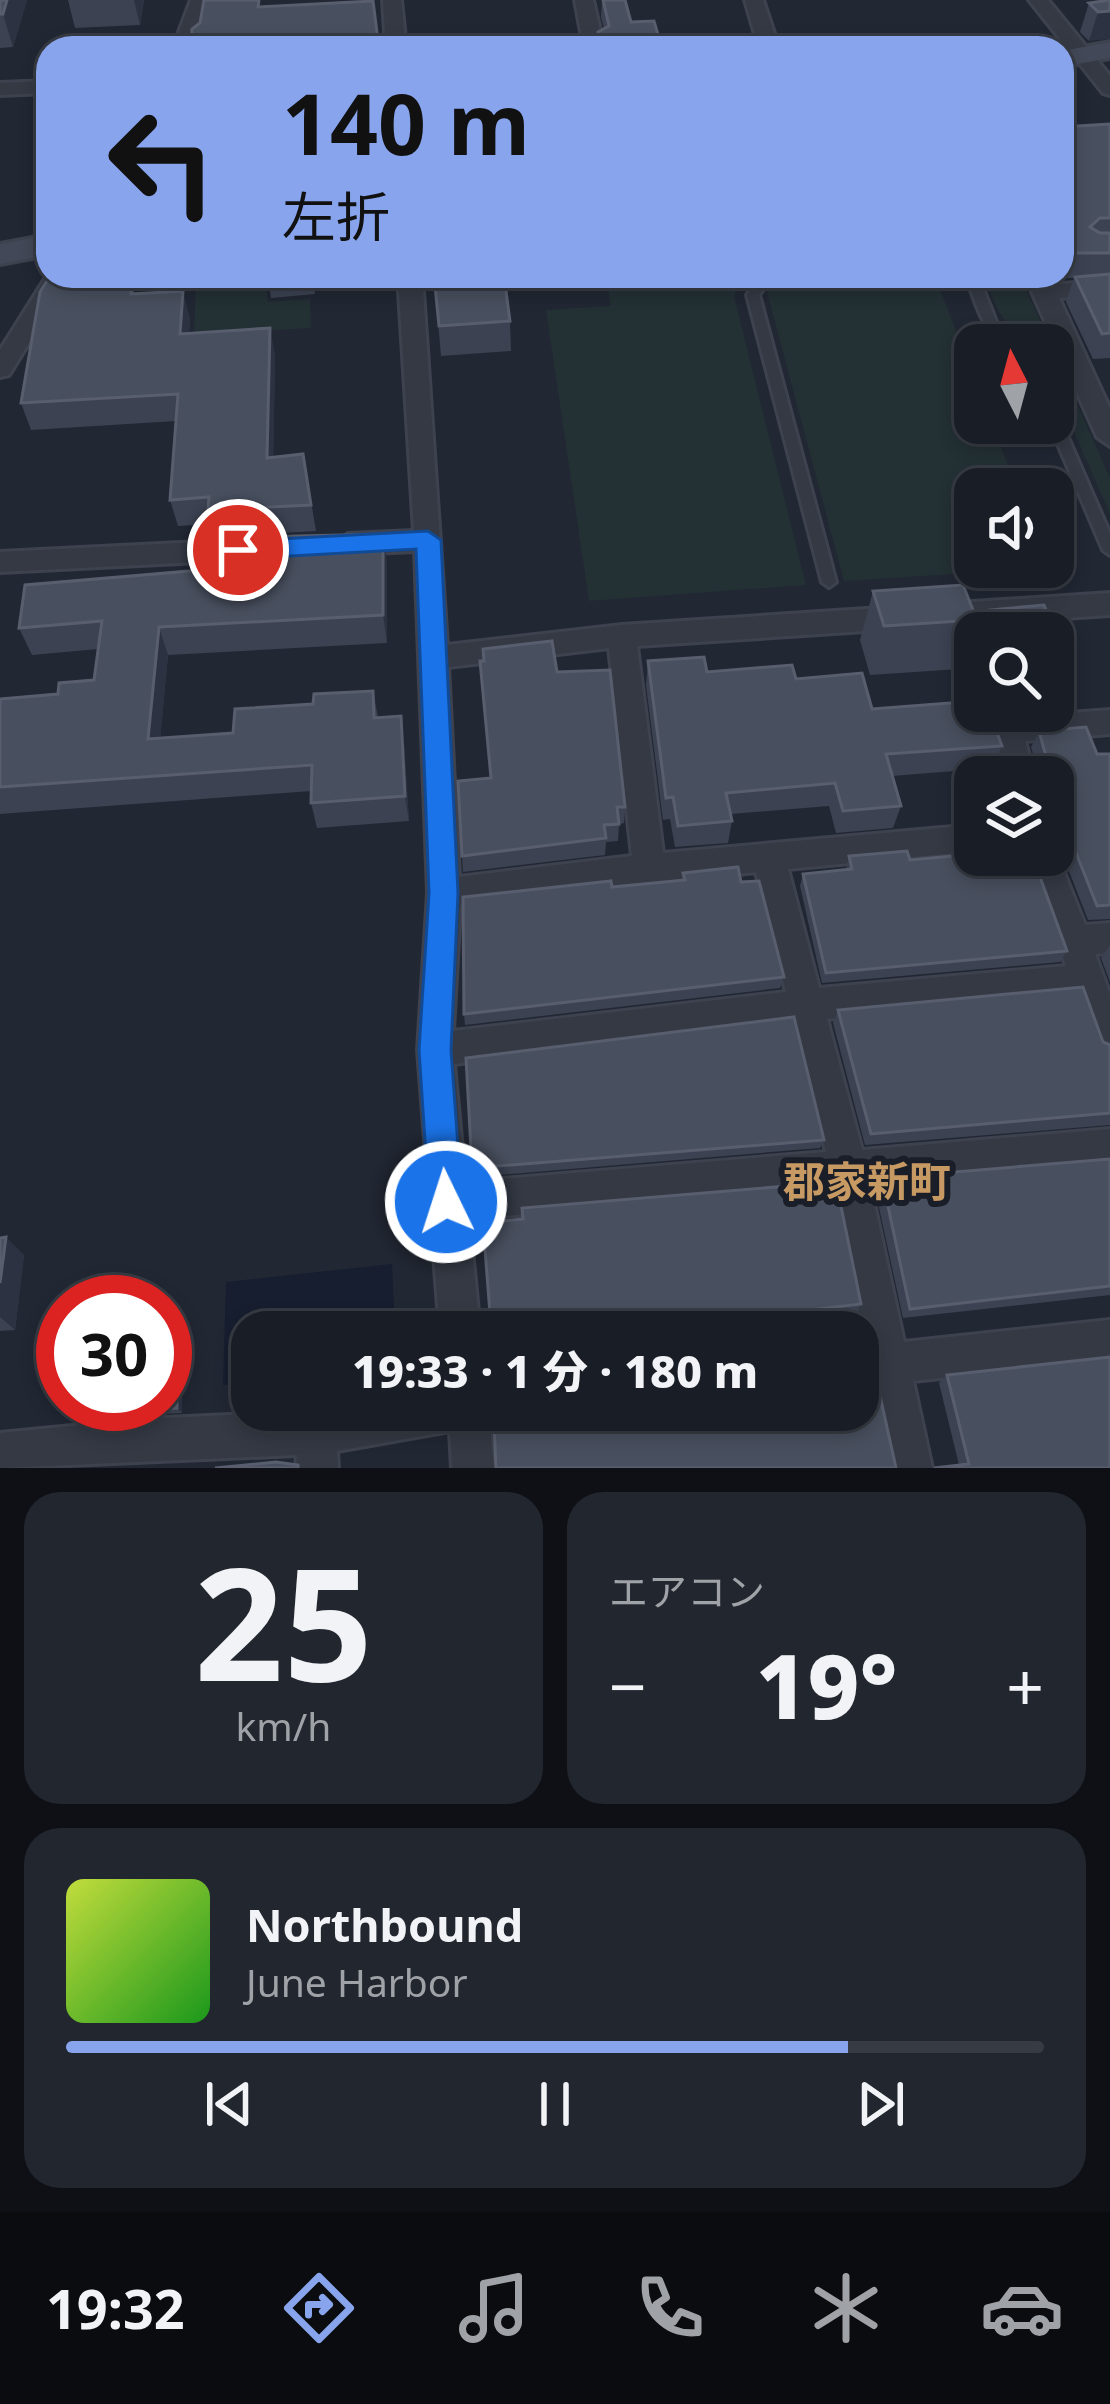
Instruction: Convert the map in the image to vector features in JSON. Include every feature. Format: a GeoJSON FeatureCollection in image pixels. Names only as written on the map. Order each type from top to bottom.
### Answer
{"type":"FeatureCollection","features":[{"type":"Feature","properties":{"kind":"street"},"geometry":{"type":"LineString","coordinates":[[187,36],[200,0]]}},
{"type":"Feature","properties":{"kind":"street"},"geometry":{"type":"LineString","coordinates":[[392,0],[395,36]]}},
{"type":"Feature","properties":{"kind":"street"},"geometry":{"type":"LineString","coordinates":[[584,0],[592,36]]}},
{"type":"Feature","properties":{"kind":"street"},"geometry":{"type":"LineString","coordinates":[[754,0],[765,36]]}},
{"type":"Feature","properties":{"kind":"street"},"geometry":{"type":"LineString","coordinates":[[1038,0],[1066,36]]}},
{"type":"Feature","properties":{"kind":"street"},"geometry":{"type":"LineString","coordinates":[[1079,52],[1110,89]]}},
{"type":"Feature","properties":{"kind":"street"},"geometry":{"type":"LineString","coordinates":[[0,89],[36,88]]}},
{"type":"Feature","properties":{"kind":"street"},"geometry":{"type":"LineString","coordinates":[[0,254],[36,247]]}},
{"type":"Feature","properties":{"kind":"street"},"geometry":{"type":"LineString","coordinates":[[0,369],[51,288]]}},
{"type":"Feature","properties":{"kind":"street"},"geometry":{"type":"LineString","coordinates":[[411,288],[444,893],[435,1050],[458,1311]]}},
{"type":"Feature","properties":{"kind":"street"},"geometry":{"type":"LineString","coordinates":[[1110,288],[1044,292],[1110,436]]}},
{"type":"Feature","properties":{"kind":"street"},"geometry":{"type":"LineString","coordinates":[[309,546],[428,540]]}},
{"type":"Feature","properties":{"kind":"street"},"geometry":{"type":"LineString","coordinates":[[0,562],[262,548]]}},
{"type":"Feature","properties":{"kind":"street"},"geometry":{"type":"LineString","coordinates":[[1051,612],[1110,604]]}},
{"type":"Feature","properties":{"kind":"street"},"geometry":{"type":"LineString","coordinates":[[433,658],[622,636],[954,624]]}},
{"type":"Feature","properties":{"kind":"street"},"geometry":{"type":"LineString","coordinates":[[622,636],[649,868]]}},
{"type":"Feature","properties":{"kind":"street"},"geometry":{"type":"LineString","coordinates":[[1074,722],[1110,722]]}},
{"type":"Feature","properties":{"kind":"street"},"geometry":{"type":"LineString","coordinates":[[444,893],[649,868],[954,840]]}},
{"type":"Feature","properties":{"kind":"street"},"geometry":{"type":"LineString","coordinates":[[769,859],[848,1167],[868,1311]]}},
{"type":"Feature","properties":{"kind":"street"},"geometry":{"type":"LineString","coordinates":[[1050,876],[1110,1042]]}},
{"type":"Feature","properties":{"kind":"street"},"geometry":{"type":"LineString","coordinates":[[1074,941],[1110,938]]}},
{"type":"Feature","properties":{"kind":"street"},"geometry":{"type":"LineString","coordinates":[[435,1050],[807,1005],[1087,980]]}},
{"type":"Feature","properties":{"kind":"street"},"geometry":{"type":"LineString","coordinates":[[446,1202],[1110,1147]]}},
{"type":"Feature","properties":{"kind":"street"},"geometry":{"type":"LineString","coordinates":[[879,1365],[1110,1340]]}},
{"type":"Feature","properties":{"kind":"street"},"geometry":{"type":"LineString","coordinates":[[879,1376],[911,1468]]}},
{"type":"Feature","properties":{"kind":"street"},"geometry":{"type":"LineString","coordinates":[[0,1453],[317,1451],[385,1431]]}},
{"type":"Feature","properties":{"kind":"street"},"geometry":{"type":"LineString","coordinates":[[470,1431],[473,1468]]}},
{"type":"Feature","properties":{"kind":"lane"},"geometry":{"type":"LineString","coordinates":[[755,288],[829,582]]}},
{"type":"Feature","properties":{"kind":"lane"},"geometry":{"type":"LineString","coordinates":[[977,288],[991,324]]}},
{"type":"Feature","properties":{"kind":"lane"},"geometry":{"type":"LineString","coordinates":[[1065,444],[1110,550]]}},
{"type":"Feature","properties":{"kind":"shaded area"},"geometry":{"type":"Polygon","coordinates":[[[196,288],[266,288],[268,302],[310,299],[311,328],[194,335],[196,288]]]}},
{"type":"Feature","properties":{"kind":"shaded area"},"geometry":{"type":"Polygon","coordinates":[[[608,288],[737,288],[734,296],[806,585],[589,601],[546,310],[611,306],[608,288]]]}},
{"type":"Feature","properties":{"kind":"shaded area"},"geometry":{"type":"Polygon","coordinates":[[[773,288],[939,288],[954,325],[954,444],[1000,444],[1009,468],[954,468],[954,574],[844,581],[767,292],[773,288]]]}},
{"type":"Feature","properties":{"kind":"shaded area"},"geometry":{"type":"Polygon","coordinates":[[[989,288],[1025,288],[1042,324],[1007,323],[989,288]]]}},
{"type":"Feature","properties":{"kind":"shaded area"},"geometry":{"type":"Polygon","coordinates":[[[1074,397],[1110,478],[1110,514],[1074,432],[1074,397]]]}},
{"type":"Feature","properties":{"kind":"water"},"geometry":{"type":"Polygon","coordinates":[[[392,1264],[394,1311],[231,1311],[231,1384],[223,1385],[226,1282],[392,1264]]]}},
{"type":"Feature","properties":{"kind":"building"},"geometry":{"type":"Polygon","coordinates":[[[204,0],[259,0],[258,7],[373,1],[377,36],[192,36],[200,23],[204,0]]]}},
{"type":"Feature","properties":{"kind":"building"},"geometry":{"type":"Polygon","coordinates":[[[603,0],[625,0],[631,22],[654,21],[658,36],[599,36],[609,26],[603,0]]]}},
{"type":"Feature","properties":{"kind":"building"},"geometry":{"type":"Polygon","coordinates":[[[1110,0],[1110,11],[1098,12],[1089,3],[1110,0]]]}},
{"type":"Feature","properties":{"kind":"building"},"geometry":{"type":"Polygon","coordinates":[[[1110,124],[1110,218],[1100,218],[1090,227],[1110,233],[1110,253],[1074,253],[1074,126],[1110,124]]]}},
{"type":"Feature","properties":{"kind":"building"},"geometry":{"type":"Polygon","coordinates":[[[1110,274],[1110,333],[1102,334],[1075,277],[1110,274]]]}},
{"type":"Feature","properties":{"kind":"building"},"geometry":{"type":"Polygon","coordinates":[[[42,288],[132,288],[131,294],[183,291],[180,334],[270,328],[267,458],[303,454],[311,505],[208,510],[209,497],[170,500],[178,394],[21,403],[42,288]]]}},
{"type":"Feature","properties":{"kind":"building"},"geometry":{"type":"Polygon","coordinates":[[[435,288],[506,288],[510,321],[439,326],[435,288]]]}},
{"type":"Feature","properties":{"kind":"building"},"geometry":{"type":"Polygon","coordinates":[[[383,534],[383,615],[159,627],[148,739],[233,733],[235,709],[313,704],[314,694],[373,691],[374,718],[401,716],[405,796],[311,803],[312,765],[0,787],[0,699],[58,694],[59,683],[94,680],[102,621],[19,628],[25,585],[201,570],[204,538],[383,534]]]}},
{"type":"Feature","properties":{"kind":"building"},"geometry":{"type":"Polygon","coordinates":[[[954,586],[964,588],[974,612],[954,612],[954,621],[884,626],[873,591],[954,586]]]}},
{"type":"Feature","properties":{"kind":"building"},"geometry":{"type":"Polygon","coordinates":[[[1044,605],[1047,612],[991,612],[1044,605]]]}},
{"type":"Feature","properties":{"kind":"building"},"geometry":{"type":"Polygon","coordinates":[[[552,641],[557,672],[610,670],[625,807],[617,807],[619,824],[604,825],[606,838],[462,856],[458,781],[491,778],[480,661],[484,661],[483,649],[552,641]]]}},
{"type":"Feature","properties":{"kind":"building"},"geometry":{"type":"Polygon","coordinates":[[[704,657],[707,672],[792,665],[796,679],[862,673],[872,709],[954,703],[954,732],[997,732],[1002,746],[886,754],[901,806],[843,811],[835,783],[726,793],[732,821],[678,826],[673,797],[666,798],[648,661],[704,657]]]}},
{"type":"Feature","properties":{"kind":"building"},"geometry":{"type":"Polygon","coordinates":[[[1086,727],[1097,754],[1110,754],[1110,905],[1097,906],[1074,847],[1074,756],[1046,756],[1039,732],[1074,732],[1074,728],[1086,727]]]}},
{"type":"Feature","properties":{"kind":"building"},"geometry":{"type":"Polygon","coordinates":[[[907,851],[910,860],[954,856],[954,876],[1040,876],[1067,951],[826,973],[803,874],[852,869],[849,856],[907,851]]]}},
{"type":"Feature","properties":{"kind":"building"},"geometry":{"type":"Polygon","coordinates":[[[738,867],[741,882],[759,881],[784,977],[464,1014],[463,897],[611,881],[612,887],[685,880],[683,873],[738,867]]]}},
{"type":"Feature","properties":{"kind":"building"},"geometry":{"type":"Polygon","coordinates":[[[1083,987],[1103,1042],[1110,1045],[1110,1113],[871,1134],[838,1010],[1083,987]]]}},
{"type":"Feature","properties":{"kind":"building"},"geometry":{"type":"Polygon","coordinates":[[[794,1017],[824,1140],[472,1168],[466,1058],[794,1017]]]}},
{"type":"Feature","properties":{"kind":"building"},"geometry":{"type":"Polygon","coordinates":[[[1110,1159],[1110,1286],[910,1309],[882,1178],[1110,1159]]]}},
{"type":"Feature","properties":{"kind":"building"},"geometry":{"type":"Polygon","coordinates":[[[836,1182],[861,1304],[801,1311],[490,1311],[483,1223],[523,1219],[522,1208],[836,1182]]]}},
{"type":"Feature","properties":{"kind":"building"},"geometry":{"type":"Polygon","coordinates":[[[6,1237],[0,1283],[0,1238],[6,1237]]]}},
{"type":"Feature","properties":{"kind":"building"},"geometry":{"type":"Polygon","coordinates":[[[1110,1357],[1110,1468],[934,1468],[969,1464],[947,1375],[1110,1357]]]}},
{"type":"Feature","properties":{"kind":"building"},"geometry":{"type":"Polygon","coordinates":[[[879,1391],[896,1468],[496,1468],[494,1431],[879,1431],[879,1391]]]}},
{"type":"Feature","properties":{"kind":"building"},"geometry":{"type":"Polygon","coordinates":[[[276,1462],[298,1468],[215,1468],[276,1462]]]}},
{"type":"Feature","properties":{"kind":"district","name":"郡家新町"},"geometry":{"type":"Point","coordinates":[867,1182]}},
{"type":"Feature","properties":{"kind":"route"},"geometry":{"type":"LineString","coordinates":[[238,550],[428,540],[444,893],[435,1050],[446,1202]]}}]}
